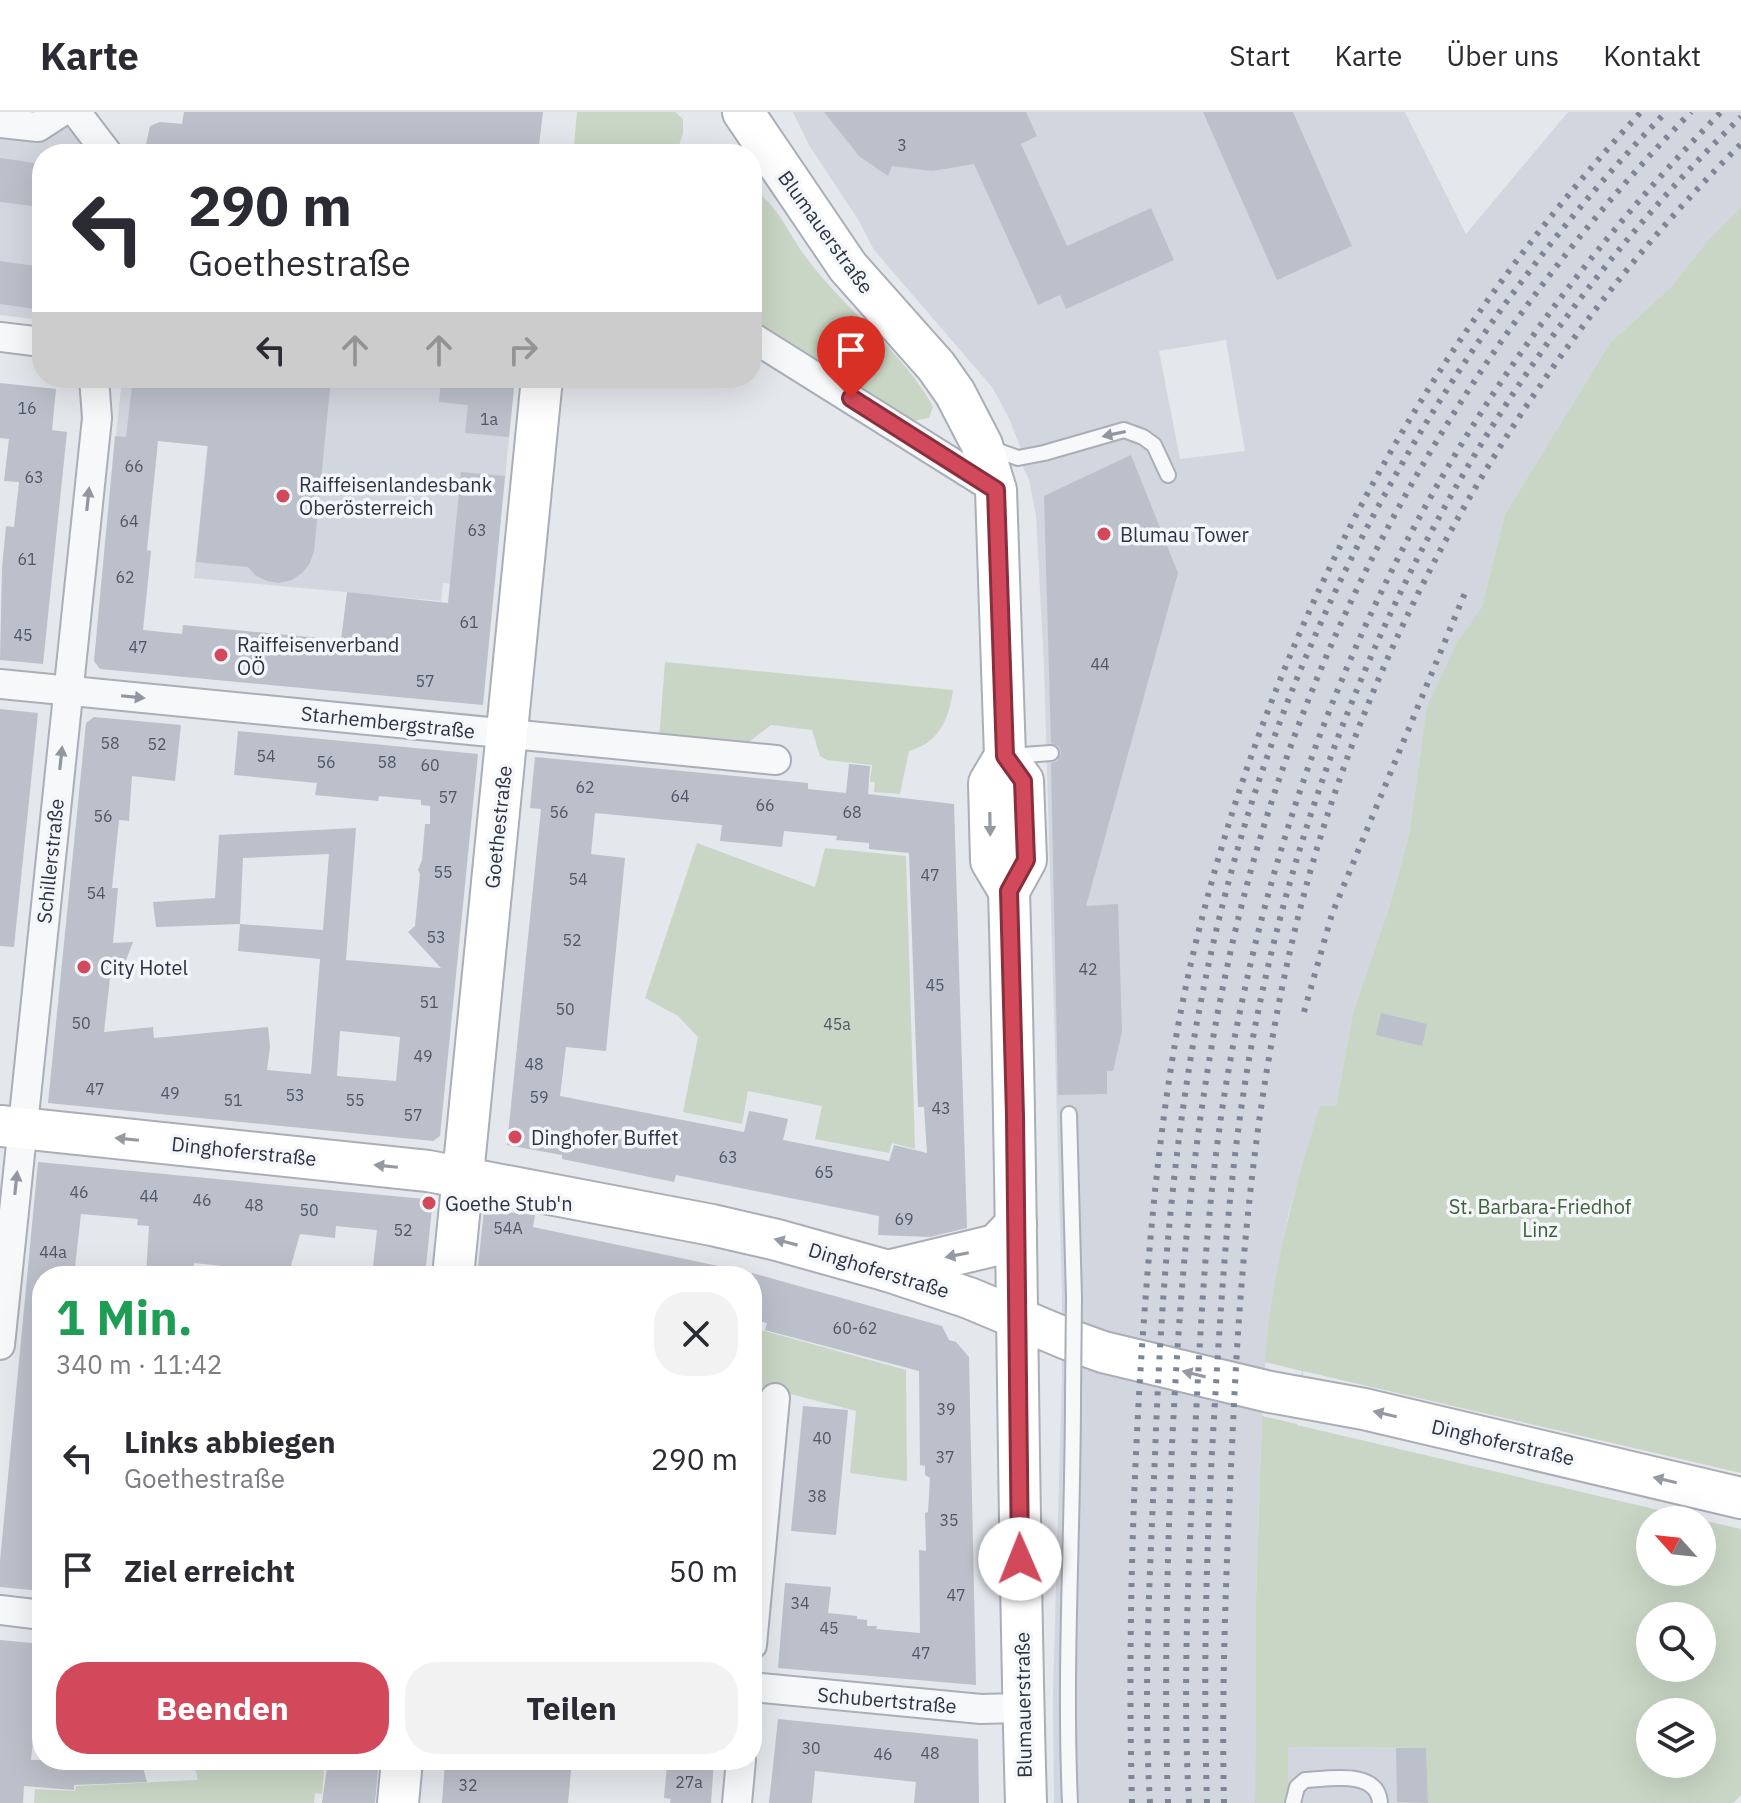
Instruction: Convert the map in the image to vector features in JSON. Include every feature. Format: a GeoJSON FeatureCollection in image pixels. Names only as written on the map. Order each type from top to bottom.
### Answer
{"type":"FeatureCollection","features":[{"type":"Feature","properties":{"kind":"main road","name":"Blumauerstraße"},"geometry":{"type":"LineString","coordinates":[[762,155],[848,267],[936,366],[955,393],[982,445],[996,490],[1005,756],[1023,781],[1026,860],[1009,891],[1026,1803]]}},
{"type":"Feature","properties":{"kind":"main road","name":"Goethestraße"},"geometry":{"type":"LineString","coordinates":[[454,1266],[541,388]]}},
{"type":"Feature","properties":{"kind":"main road","name":"Dinghoferstraße"},"geometry":{"type":"LineString","coordinates":[[10,1127],[428,1171],[712,1225],[888,1271],[969,1298],[1103,1352],[1270,1392],[1364,1409],[1741,1498]]}},
{"type":"Feature","properties":{"kind":"main road"},"geometry":{"type":"LineString","coordinates":[[888,1271],[996,1245],[1016,1224]]}},
{"type":"Feature","properties":{"kind":"main road"},"geometry":{"type":"LineString","coordinates":[[398,1803],[401,1770]]}},
{"type":"Feature","properties":{"kind":"street"},"geometry":{"type":"LineString","coordinates":[[0,123],[38,127],[61,112]]}},
{"type":"Feature","properties":{"kind":"street"},"geometry":{"type":"LineString","coordinates":[[76,112],[100,144]]}},
{"type":"Feature","properties":{"kind":"street"},"geometry":{"type":"LineString","coordinates":[[0,337],[32,341]]}},
{"type":"Feature","properties":{"kind":"street"},"geometry":{"type":"LineString","coordinates":[[762,343],[996,490]]}},
{"type":"Feature","properties":{"kind":"street","name":"Schillerstraße"},"geometry":{"type":"LineString","coordinates":[[0,1345],[10,1127],[68,690],[97,418],[95,388]]}},
{"type":"Feature","properties":{"kind":"street","name":"Starhembergstraße"},"geometry":{"type":"LineString","coordinates":[[0,684],[776,760]]}},
{"type":"Feature","properties":{"kind":"street"},"geometry":{"type":"LineString","coordinates":[[762,1538],[775,1398]]}},
{"type":"Feature","properties":{"kind":"street"},"geometry":{"type":"LineString","coordinates":[[0,1610],[32,1614]]}},
{"type":"Feature","properties":{"kind":"street","name":"Schubertstraße"},"geometry":{"type":"LineString","coordinates":[[762,1688],[981,1709],[1023,1708]]}},
{"type":"Feature","properties":{"kind":"street"},"geometry":{"type":"LineString","coordinates":[[737,1803],[740,1770]]}},
{"type":"Feature","properties":{"kind":"lane"},"geometry":{"type":"LineString","coordinates":[[982,445],[1018,458],[1124,430],[1154,445],[1168,475]]}},
{"type":"Feature","properties":{"kind":"lane"},"geometry":{"type":"LineString","coordinates":[[1005,756],[1051,753]]}},
{"type":"Feature","properties":{"kind":"lane"},"geometry":{"type":"LineString","coordinates":[[1069,1114],[1074,1298],[1068,1628],[1070,1803]]}},
{"type":"Feature","properties":{"kind":"lane"},"geometry":{"type":"LineString","coordinates":[[1293,1803],[1297,1787],[1305,1780],[1357,1779],[1371,1784],[1379,1795],[1380,1803]]}},
{"type":"Feature","properties":{"kind":"shaded area"},"geometry":{"type":"Polygon","coordinates":[[[0,112],[66,112],[90,144],[32,144],[32,319],[0,315],[0,112]]]}},
{"type":"Feature","properties":{"kind":"shaded area"},"geometry":{"type":"Polygon","coordinates":[[[793,112],[1405,112],[1466,234],[1568,112],[1741,112],[1741,207],[1707,241],[1673,285],[1610,343],[1505,514],[1482,608],[1458,641],[1422,744],[1409,835],[1390,905],[1353,1013],[1336,1106],[1320,1106],[1289,1212],[1277,1272],[1267,1339],[1262,1416],[1256,1599],[1255,1803],[1054,1803],[1053,1692],[1062,1294],[1044,665],[1036,516],[1029,479],[1018,458],[1021,449],[992,387],[874,250],[859,221],[809,145],[793,112]],[[1226,340],[1159,351],[1180,459],[1245,451],[1226,340]]]}},
{"type":"Feature","properties":{"kind":"shaded area"},"geometry":{"type":"Polygon","coordinates":[[[121,388],[514,388],[494,588],[443,583],[441,601],[194,578],[207,446],[116,436],[121,388]]]}},
{"type":"Feature","properties":{"kind":"shaded area"},"geometry":{"type":"Polygon","coordinates":[[[1288,1747],[1426,1748],[1428,1803],[1289,1803],[1288,1747]]]}},
{"type":"Feature","properties":{"kind":"green space"},"geometry":{"type":"Polygon","coordinates":[[[577,112],[675,112],[683,119],[679,144],[574,144],[577,112]]]}},
{"type":"Feature","properties":{"kind":"green space"},"geometry":{"type":"Polygon","coordinates":[[[762,196],[782,219],[820,275],[917,381],[933,407],[929,418],[913,421],[762,330],[762,196]]]}},
{"type":"Feature","properties":{"kind":"green space","name":"St. Barbara-Friedhof Linz"},"geometry":{"type":"Polygon","coordinates":[[[1741,207],[1741,1473],[1303,1371],[1297,1425],[1641,1506],[1636,1506],[1636,1586],[1716,1586],[1716,1523],[1741,1529],[1741,1795],[1733,1803],[1428,1803],[1426,1748],[1288,1747],[1289,1803],[1255,1803],[1256,1599],[1262,1416],[1297,1424],[1302,1371],[1265,1362],[1272,1297],[1310,1137],[1320,1106],[1336,1106],[1353,1013],[1390,905],[1409,835],[1427,707],[1458,641],[1482,607],[1505,514],[1610,343],[1673,285],[1707,241],[1741,207]]]}},
{"type":"Feature","properties":{"kind":"green space"},"geometry":{"type":"Polygon","coordinates":[[[665,662],[953,690],[949,711],[941,728],[928,742],[909,751],[900,794],[874,792],[875,782],[870,782],[872,765],[827,760],[820,756],[812,730],[771,725],[742,747],[659,740],[665,662]]]}},
{"type":"Feature","properties":{"kind":"green space"},"geometry":{"type":"Polygon","coordinates":[[[697,843],[815,887],[825,848],[906,856],[915,1149],[892,1143],[889,1153],[815,1139],[822,1106],[748,1091],[742,1124],[683,1112],[698,1037],[678,1016],[645,998],[697,843]]]}},
{"type":"Feature","properties":{"kind":"green space"},"geometry":{"type":"Polygon","coordinates":[[[762,1330],[906,1370],[907,1481],[850,1473],[856,1411],[762,1387],[762,1330]]]}},
{"type":"Feature","properties":{"kind":"green space"},"geometry":{"type":"Polygon","coordinates":[[[196,1770],[324,1770],[322,1794],[315,1793],[314,1803],[34,1803],[35,1789],[75,1791],[76,1786],[198,1780],[196,1770]]]}},
{"type":"Feature","properties":{"kind":"building"},"geometry":{"type":"Polygon","coordinates":[[[184,112],[543,112],[539,144],[146,144],[150,126],[160,122],[182,124],[184,112]]]}},
{"type":"Feature","properties":{"kind":"building"},"geometry":{"type":"Polygon","coordinates":[[[824,112],[1026,112],[1037,136],[1021,144],[1067,246],[1151,208],[1174,260],[1066,309],[1060,295],[1038,305],[974,164],[932,171],[892,166],[888,176],[859,156],[824,112]]]}},
{"type":"Feature","properties":{"kind":"building"},"geometry":{"type":"Polygon","coordinates":[[[1203,112],[1293,112],[1352,246],[1277,280],[1203,112]]]}},
{"type":"Feature","properties":{"kind":"building"},"geometry":{"type":"Polygon","coordinates":[[[0,158],[32,163],[32,206],[0,202],[0,158]]]}},
{"type":"Feature","properties":{"kind":"building"},"geometry":{"type":"Polygon","coordinates":[[[0,261],[32,266],[32,308],[0,304],[0,261]]]}},
{"type":"Feature","properties":{"kind":"building"},"geometry":{"type":"Polygon","coordinates":[[[0,383],[56,389],[52,430],[67,432],[43,664],[0,660],[6,526],[14,527],[19,482],[4,481],[9,439],[0,438],[0,383]]]}},
{"type":"Feature","properties":{"kind":"building"},"geometry":{"type":"Polygon","coordinates":[[[132,388],[330,388],[314,551],[310,563],[292,580],[279,583],[267,581],[256,576],[248,567],[196,562],[208,446],[158,441],[143,630],[182,634],[183,625],[341,640],[347,592],[448,603],[461,472],[505,476],[483,705],[100,669],[94,661],[115,436],[126,437],[132,388]]]}},
{"type":"Feature","properties":{"kind":"building","name":"Raiffeisenlandesbank Oberösterreich"},"geometry":{"type":"Polygon","coordinates":[[[440,388],[514,388],[509,437],[465,433],[468,405],[439,402],[440,388]]]}},
{"type":"Feature","properties":{"kind":"building"},"geometry":{"type":"Polygon","coordinates":[[[1131,455],[1178,573],[1086,906],[1118,904],[1122,1032],[1113,1071],[1107,1071],[1107,1094],[1058,1095],[1051,763],[1057,761],[1061,753],[1059,747],[1051,743],[1044,496],[1131,455]]]}},
{"type":"Feature","properties":{"kind":"building"},"geometry":{"type":"Polygon","coordinates":[[[0,709],[38,713],[14,947],[0,946],[0,709]]]}},
{"type":"Feature","properties":{"kind":"building"},"geometry":{"type":"Polygon","coordinates":[[[94,717],[181,725],[175,781],[132,776],[129,821],[119,820],[112,888],[118,888],[113,943],[133,942],[123,968],[110,978],[104,1032],[153,1027],[154,1038],[268,1027],[270,1047],[267,1070],[311,1074],[320,959],[238,951],[240,924],[156,927],[153,902],[215,898],[219,835],[356,828],[346,960],[441,968],[408,932],[415,926],[418,870],[422,860],[425,824],[430,824],[430,806],[421,805],[421,800],[379,796],[378,801],[315,795],[317,783],[234,775],[238,731],[478,754],[440,1136],[433,1141],[48,1103],[86,723],[94,717]],[[329,854],[243,858],[240,924],[323,930],[329,854]],[[340,1031],[337,1076],[396,1081],[400,1037],[340,1031]]]}},
{"type":"Feature","properties":{"kind":"building"},"geometry":{"type":"Polygon","coordinates":[[[535,757],[808,783],[808,789],[846,793],[849,764],[870,766],[868,794],[954,804],[967,1228],[930,1237],[878,1235],[879,1216],[676,1175],[674,1182],[507,1145],[541,809],[530,808],[535,757]],[[595,813],[591,854],[625,858],[606,1051],[566,1047],[560,1096],[744,1132],[749,1111],[788,1119],[783,1140],[889,1161],[894,1145],[927,1153],[924,1107],[918,1107],[909,853],[869,849],[869,843],[836,840],[837,836],[784,831],[782,847],[720,841],[722,825],[595,813]]]}},
{"type":"Feature","properties":{"kind":"building"},"geometry":{"type":"Polygon","coordinates":[[[1381,1013],[1427,1024],[1422,1046],[1376,1035],[1381,1013]]]}},
{"type":"Feature","properties":{"kind":"building"},"geometry":{"type":"Polygon","coordinates":[[[38,1162],[425,1199],[432,1208],[426,1266],[373,1266],[377,1230],[336,1226],[335,1238],[300,1234],[291,1266],[194,1263],[194,1266],[147,1266],[149,1226],[137,1225],[138,1219],[81,1214],[75,1266],[32,1266],[32,1590],[0,1587],[38,1162]]]}},
{"type":"Feature","properties":{"kind":"building"},"geometry":{"type":"Polygon","coordinates":[[[484,1210],[535,1215],[533,1227],[718,1266],[478,1266],[484,1210]]]}},
{"type":"Feature","properties":{"kind":"building"},"geometry":{"type":"Polygon","coordinates":[[[762,1276],[942,1326],[949,1340],[956,1342],[969,1357],[976,1685],[778,1668],[785,1583],[831,1587],[828,1613],[857,1616],[857,1619],[867,1620],[867,1626],[877,1626],[876,1629],[920,1633],[919,1550],[926,1551],[925,1513],[928,1512],[930,1478],[925,1475],[925,1466],[920,1465],[919,1371],[765,1330],[767,1323],[762,1322],[762,1276]]]}},
{"type":"Feature","properties":{"kind":"building"},"geometry":{"type":"Polygon","coordinates":[[[803,1406],[848,1410],[836,1535],[791,1531],[803,1406]]]}},
{"type":"Feature","properties":{"kind":"building"},"geometry":{"type":"Polygon","coordinates":[[[0,1640],[32,1643],[32,1770],[144,1770],[147,1782],[74,1785],[74,1790],[24,1786],[23,1803],[0,1803],[0,1640]]]}},
{"type":"Feature","properties":{"kind":"building"},"geometry":{"type":"Polygon","coordinates":[[[778,1719],[978,1739],[979,1803],[914,1803],[916,1782],[815,1771],[812,1803],[769,1803],[778,1719]]]}},
{"type":"Feature","properties":{"kind":"building"},"geometry":{"type":"Polygon","coordinates":[[[1396,1748],[1426,1748],[1428,1803],[1397,1802],[1396,1748]]]}},
{"type":"Feature","properties":{"kind":"building"},"geometry":{"type":"Polygon","coordinates":[[[327,1770],[378,1770],[375,1803],[322,1803],[327,1770]]]}},
{"type":"Feature","properties":{"kind":"building"},"geometry":{"type":"Polygon","coordinates":[[[444,1770],[571,1770],[568,1803],[442,1803],[444,1770]]]}},
{"type":"Feature","properties":{"kind":"building"},"geometry":{"type":"Polygon","coordinates":[[[667,1770],[713,1770],[711,1803],[670,1803],[671,1799],[664,1798],[667,1770]]]}},
{"type":"Feature","properties":{"kind":"railway"},"geometry":{"type":"LineString","coordinates":[[1132,1803],[1133,1518],[1150,1240],[1178,1027],[1201,922],[1234,809],[1273,699],[1318,592],[1370,489],[1428,389],[1493,293],[1564,201],[1641,112]]}},
{"type":"Feature","properties":{"kind":"railway"},"geometry":{"type":"LineString","coordinates":[[1150,1803],[1147,1716],[1149,1586],[1162,1311],[1175,1168],[1196,1025],[1211,954],[1260,778],[1299,673],[1345,570],[1398,470],[1457,374],[1522,282],[1591,194],[1666,112]]}},
{"type":"Feature","properties":{"kind":"railway"},"geometry":{"type":"LineString","coordinates":[[1168,1803],[1166,1669],[1169,1535],[1184,1264],[1197,1143],[1216,1023],[1258,844],[1297,728],[1345,615],[1400,505],[1463,400],[1532,298],[1608,202],[1691,112]]}},
{"type":"Feature","properties":{"kind":"railway"},"geometry":{"type":"LineString","coordinates":[[1189,1803],[1186,1711],[1189,1573],[1210,1212],[1227,1079],[1256,941],[1294,808],[1342,680],[1399,557],[1465,438],[1541,325],[1626,216],[1721,112]]}},
{"type":"Feature","properties":{"kind":"railway"},"geometry":{"type":"LineString","coordinates":[[1207,1803],[1207,1562],[1228,1217],[1240,1116],[1257,1017],[1287,891],[1327,768],[1375,647],[1432,531],[1497,419],[1570,312],[1652,211],[1741,117]]}},
{"type":"Feature","properties":{"kind":"railway"},"geometry":{"type":"LineString","coordinates":[[1224,1803],[1227,1567],[1236,1367],[1250,1191],[1276,1018],[1318,846],[1356,735],[1403,626],[1457,520],[1518,418],[1586,321],[1661,230],[1741,144]]}},
{"type":"Feature","properties":{"kind":"railway"},"geometry":{"type":"LineString","coordinates":[[1304,1012],[1332,914],[1467,588]]}},
{"type":"Feature","properties":{"kind":"place","name":"Raiffeisenlandesbank Oberösterreich"},"geometry":{"type":"Point","coordinates":[283,496]}},
{"type":"Feature","properties":{"kind":"place","name":"Blumau Tower"},"geometry":{"type":"Point","coordinates":[1104,534]}},
{"type":"Feature","properties":{"kind":"place","name":"Raiffeisenverband OÖ"},"geometry":{"type":"Point","coordinates":[221,655]}},
{"type":"Feature","properties":{"kind":"place","name":"City Hotel"},"geometry":{"type":"Point","coordinates":[84,967]}},
{"type":"Feature","properties":{"kind":"place","name":"Dinghofer Buffet"},"geometry":{"type":"Point","coordinates":[515,1137]}},
{"type":"Feature","properties":{"kind":"place","name":"Goethe Stub'n"},"geometry":{"type":"Point","coordinates":[429,1203]}},
{"type":"Feature","properties":{"kind":"route"},"geometry":{"type":"LineString","coordinates":[[851,398],[996,490],[1005,756],[1023,781],[1026,860],[1009,891],[1020,1559]]}}]}
